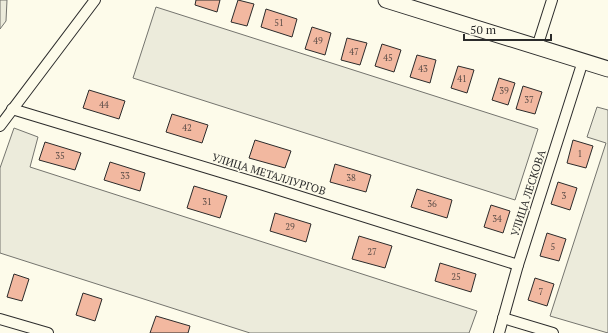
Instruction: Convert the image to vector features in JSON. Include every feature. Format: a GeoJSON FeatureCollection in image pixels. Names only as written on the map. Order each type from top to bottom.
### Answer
{"type":"FeatureCollection","features":[{"type":"Feature","properties":{"kind":"street"},"geometry":{"type":"LineString","coordinates":[[0,126],[95,0]]}},
{"type":"Feature","properties":{"kind":"street"},"geometry":{"type":"LineString","coordinates":[[386,0],[608,69]]}},
{"type":"Feature","properties":{"kind":"street"},"geometry":{"type":"LineString","coordinates":[[537,47],[552,0]]}},
{"type":"Feature","properties":{"kind":"street","name":"УЛИЦА ЛЕСКОВА"},"geometry":{"type":"LineString","coordinates":[[499,333],[518,265],[583,61]]}},
{"type":"Feature","properties":{"kind":"street","name":"УЛИЦА МЕТАЛЛУРГОВ"},"geometry":{"type":"LineString","coordinates":[[12,109],[265,185],[518,265]]}},
{"type":"Feature","properties":{"kind":"street"},"geometry":{"type":"LineString","coordinates":[[503,318],[554,333]]}},
{"type":"Feature","properties":{"kind":"street"},"geometry":{"type":"LineString","coordinates":[[0,319],[48,333]]}},
{"type":"Feature","properties":{"kind":"shaded area"},"geometry":{"type":"Polygon","coordinates":[[[0,0],[7,0],[6,21],[0,29],[0,0]]]}},
{"type":"Feature","properties":{"kind":"shaded area"},"geometry":{"type":"Polygon","coordinates":[[[156,7],[538,129],[515,200],[133,78],[156,7]]]}},
{"type":"Feature","properties":{"kind":"shaded area"},"geometry":{"type":"Polygon","coordinates":[[[597,107],[608,110],[608,333],[550,316],[606,143],[587,137],[597,107]]]}},
{"type":"Feature","properties":{"kind":"shaded area"},"geometry":{"type":"Polygon","coordinates":[[[14,128],[38,137],[30,167],[477,311],[469,333],[250,333],[0,253],[0,168],[14,128]]]}},
{"type":"Feature","properties":{"kind":"building"},"geometry":{"type":"Polygon","coordinates":[[[196,0],[220,0],[217,12],[195,5],[196,0]]]}},
{"type":"Feature","properties":{"kind":"building"},"geometry":{"type":"Polygon","coordinates":[[[238,0],[254,4],[247,26],[231,22],[238,0]]]}},
{"type":"Feature","properties":{"kind":"building"},"geometry":{"type":"Polygon","coordinates":[[[266,9],[297,19],[292,37],[261,27],[266,9]]]}},
{"type":"Feature","properties":{"kind":"building"},"geometry":{"type":"Polygon","coordinates":[[[312,27],[331,33],[325,55],[305,49],[312,27]]]}},
{"type":"Feature","properties":{"kind":"building"},"geometry":{"type":"Polygon","coordinates":[[[347,38],[367,43],[360,65],[341,60],[347,38]]]}},
{"type":"Feature","properties":{"kind":"building"},"geometry":{"type":"Polygon","coordinates":[[[382,44],[401,50],[394,72],[375,66],[382,44]]]}},
{"type":"Feature","properties":{"kind":"building"},"geometry":{"type":"Polygon","coordinates":[[[417,55],[436,60],[430,83],[410,77],[417,55]]]}},
{"type":"Feature","properties":{"kind":"building"},"geometry":{"type":"Polygon","coordinates":[[[458,66],[474,70],[467,93],[451,88],[458,66]]]}},
{"type":"Feature","properties":{"kind":"building"},"geometry":{"type":"Polygon","coordinates":[[[499,78],[515,83],[508,105],[492,100],[499,78]]]}},
{"type":"Feature","properties":{"kind":"building"},"geometry":{"type":"Polygon","coordinates":[[[523,86],[542,92],[535,114],[516,109],[523,86]]]}},
{"type":"Feature","properties":{"kind":"building"},"geometry":{"type":"Polygon","coordinates":[[[89,90],[125,101],[119,119],[83,108],[89,90]]]}},
{"type":"Feature","properties":{"kind":"building"},"geometry":{"type":"Polygon","coordinates":[[[172,114],[208,125],[202,143],[166,132],[172,114]]]}},
{"type":"Feature","properties":{"kind":"building"},"geometry":{"type":"Polygon","coordinates":[[[255,140],[291,151],[285,168],[249,158],[255,140]]]}},
{"type":"Feature","properties":{"kind":"building"},"geometry":{"type":"Polygon","coordinates":[[[573,140],[593,146],[586,168],[567,163],[573,140]]]}},
{"type":"Feature","properties":{"kind":"building"},"geometry":{"type":"Polygon","coordinates":[[[45,142],[81,153],[75,170],[39,160],[45,142]]]}},
{"type":"Feature","properties":{"kind":"building"},"geometry":{"type":"Polygon","coordinates":[[[110,162],[145,173],[140,191],[104,180],[110,162]]]}},
{"type":"Feature","properties":{"kind":"building"},"geometry":{"type":"Polygon","coordinates":[[[335,164],[371,175],[366,192],[330,182],[335,164]]]}},
{"type":"Feature","properties":{"kind":"building"},"geometry":{"type":"Polygon","coordinates":[[[558,182],[577,188],[570,210],[551,204],[558,182]]]}},
{"type":"Feature","properties":{"kind":"building"},"geometry":{"type":"Polygon","coordinates":[[[194,186],[227,196],[220,218],[187,208],[194,186]]]}},
{"type":"Feature","properties":{"kind":"building"},"geometry":{"type":"Polygon","coordinates":[[[417,189],[452,200],[447,218],[411,207],[417,189]]]}},
{"type":"Feature","properties":{"kind":"building"},"geometry":{"type":"Polygon","coordinates":[[[491,205],[510,211],[503,233],[484,227],[491,205]]]}},
{"type":"Feature","properties":{"kind":"building"},"geometry":{"type":"Polygon","coordinates":[[[275,213],[311,224],[306,242],[270,231],[275,213]]]}},
{"type":"Feature","properties":{"kind":"building"},"geometry":{"type":"Polygon","coordinates":[[[547,233],[566,239],[559,261],[540,256],[547,233]]]}},
{"type":"Feature","properties":{"kind":"building"},"geometry":{"type":"Polygon","coordinates":[[[359,236],[392,246],[385,268],[352,259],[359,236]]]}},
{"type":"Feature","properties":{"kind":"building"},"geometry":{"type":"Polygon","coordinates":[[[440,263],[476,274],[471,292],[435,281],[440,263]]]}},
{"type":"Feature","properties":{"kind":"building"},"geometry":{"type":"Polygon","coordinates":[[[14,274],[29,279],[22,301],[7,297],[14,274]]]}},
{"type":"Feature","properties":{"kind":"building"},"geometry":{"type":"Polygon","coordinates":[[[535,278],[554,284],[547,306],[528,300],[535,278]]]}},
{"type":"Feature","properties":{"kind":"building"},"geometry":{"type":"Polygon","coordinates":[[[83,293],[102,299],[95,321],[76,315],[83,293]]]}},
{"type":"Feature","properties":{"kind":"building"},"geometry":{"type":"Polygon","coordinates":[[[156,316],[190,326],[188,333],[150,333],[156,316]]]}}]}
